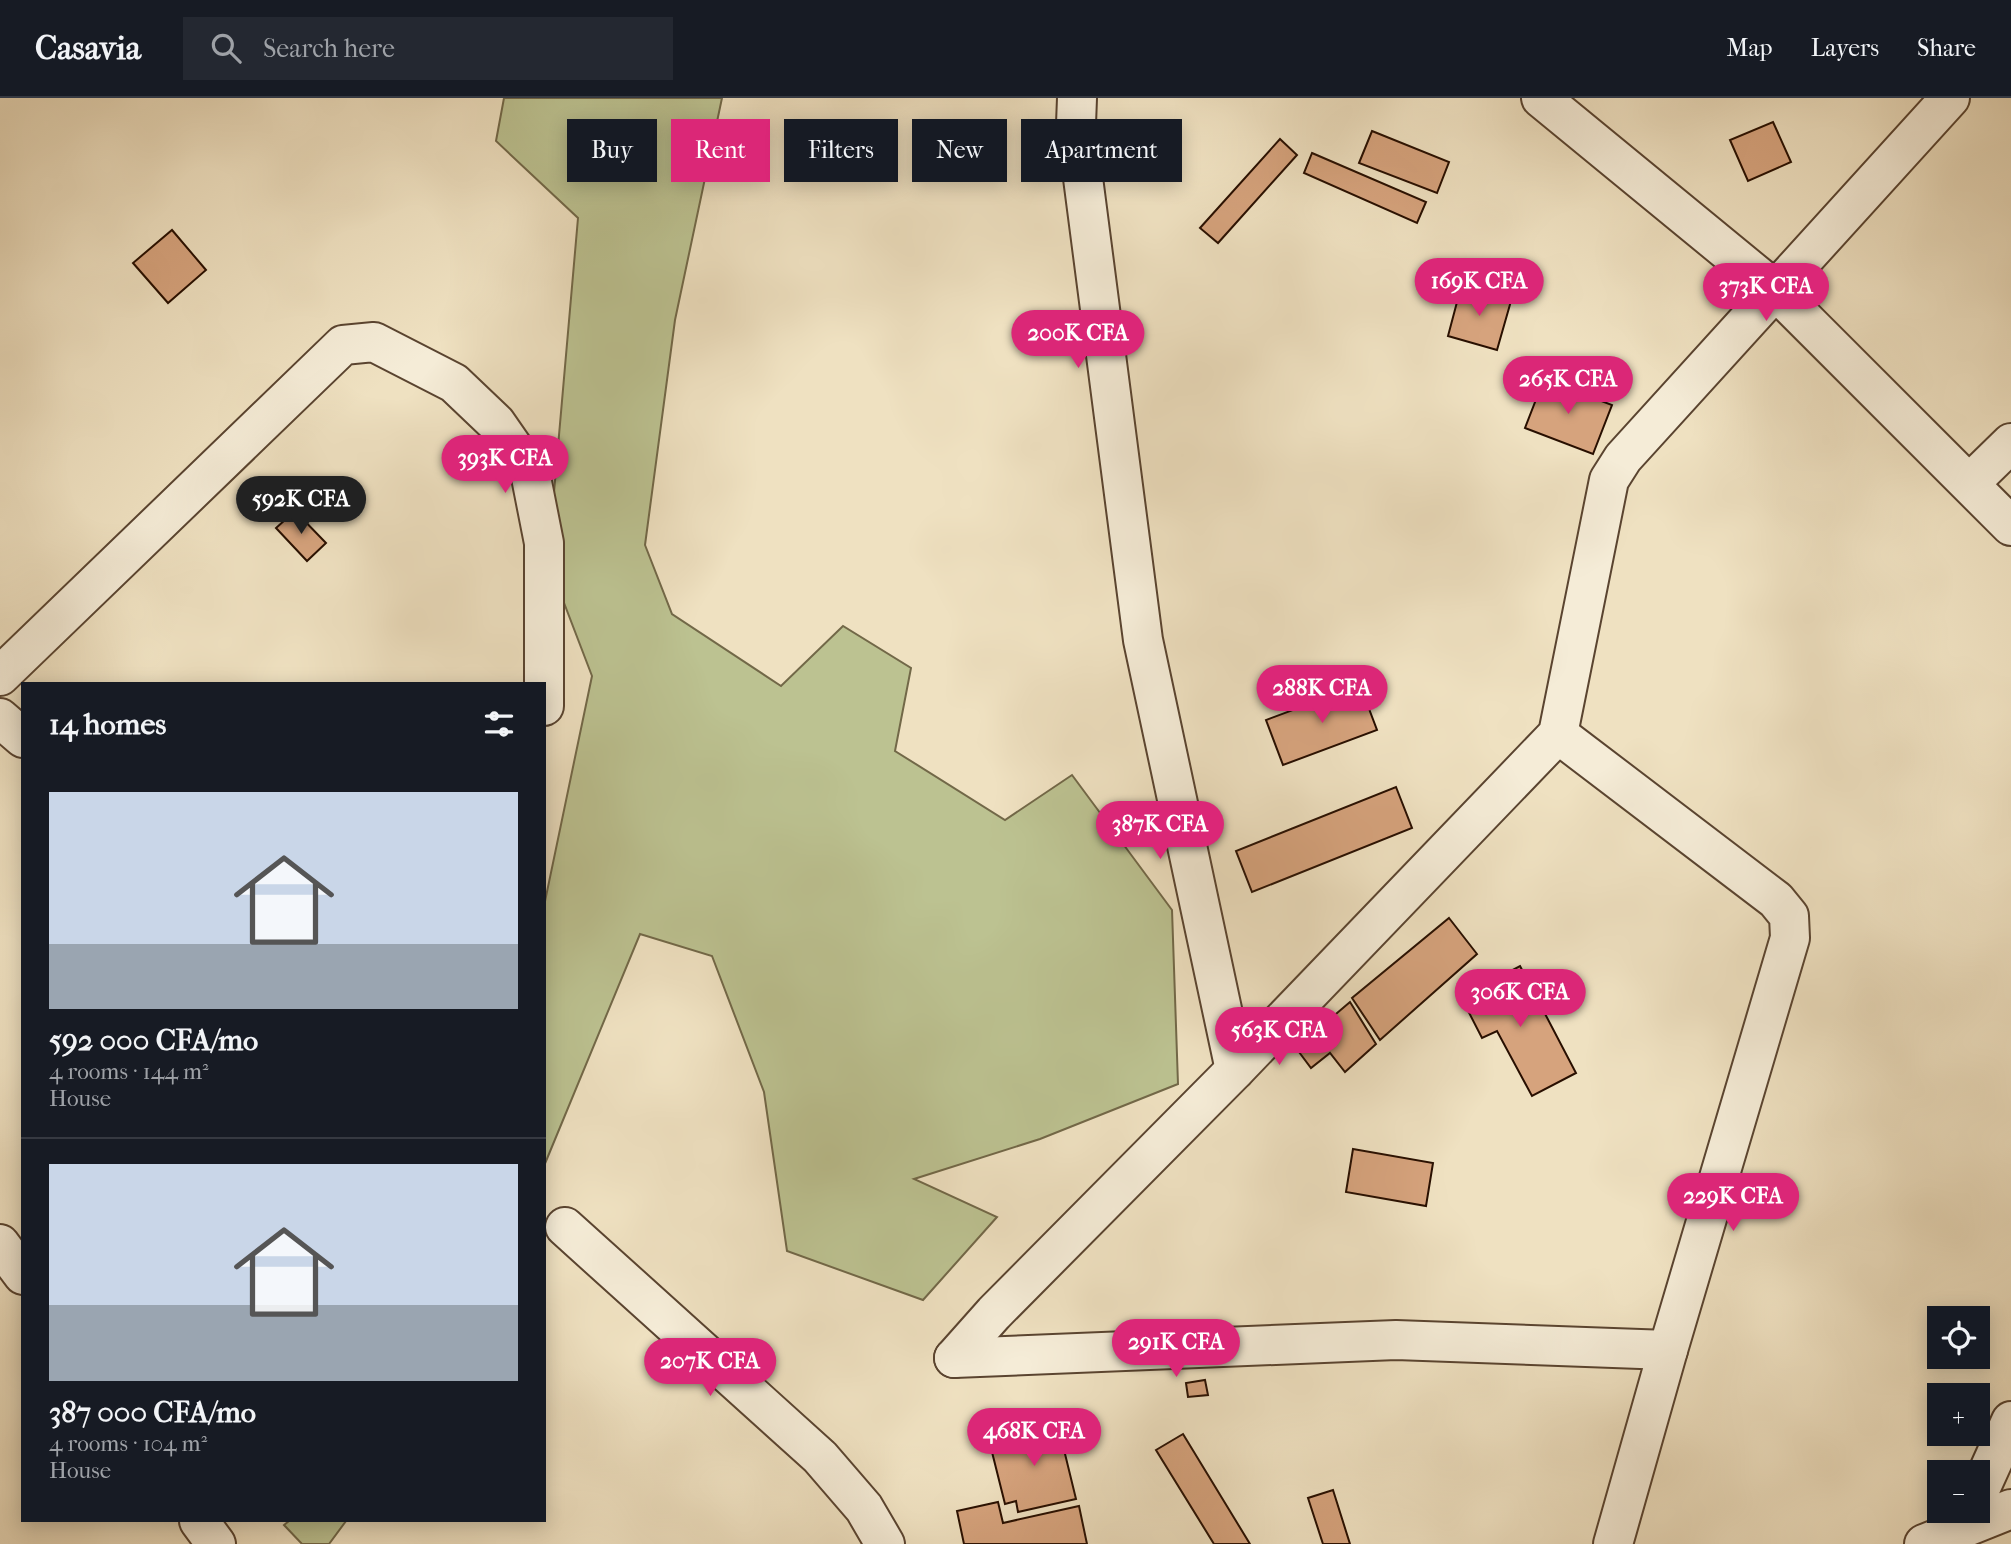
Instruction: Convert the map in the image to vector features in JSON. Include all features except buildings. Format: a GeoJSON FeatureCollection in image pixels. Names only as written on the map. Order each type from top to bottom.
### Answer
{"type":"FeatureCollection","features":[{"type":"Feature","properties":{"kind":"street"},"geometry":{"type":"LineString","coordinates":[[1077,98],[1076,124],[1143,640],[1235,1070]]}},
{"type":"Feature","properties":{"kind":"street"},"geometry":{"type":"LineString","coordinates":[[1541,98],[1776,291],[2011,526]]}},
{"type":"Feature","properties":{"kind":"street"},"geometry":{"type":"LineString","coordinates":[[1668,1350],[1396,1339],[954,1358],[994,1313],[1235,1070],[1558,734],[1609,480],[1623,458],[1950,98]]}},
{"type":"Feature","properties":{"kind":"street"},"geometry":{"type":"LineString","coordinates":[[0,676],[343,345],[374,342],[454,383],[496,424],[530,472],[544,543],[544,682]]}},
{"type":"Feature","properties":{"kind":"street"},"geometry":{"type":"LineString","coordinates":[[1970,483],[2011,443]]}},
{"type":"Feature","properties":{"kind":"street"},"geometry":{"type":"LineString","coordinates":[[0,718],[21,736]]}},
{"type":"Feature","properties":{"kind":"street"},"geometry":{"type":"LineString","coordinates":[[1558,734],[1776,900],[1789,916],[1790,938],[1613,1544]]}},
{"type":"Feature","properties":{"kind":"street"},"geometry":{"type":"LineString","coordinates":[[565,1227],[820,1457],[864,1508],[885,1544]]}},
{"type":"Feature","properties":{"kind":"street"},"geometry":{"type":"LineString","coordinates":[[0,1244],[21,1272]]}},
{"type":"Feature","properties":{"kind":"street"},"geometry":{"type":"LineString","coordinates":[[1990,1467],[2011,1421]]}},
{"type":"Feature","properties":{"kind":"street"},"geometry":{"type":"LineString","coordinates":[[1990,1514],[2011,1509]]}},
{"type":"Feature","properties":{"kind":"street"},"geometry":{"type":"LineString","coordinates":[[200,1522],[216,1544]]}},
{"type":"Feature","properties":{"kind":"street"},"geometry":{"type":"LineString","coordinates":[[1924,1544],[1959,1523]]}},
{"type":"Feature","properties":{"kind":"green space"},"geometry":{"type":"Polygon","coordinates":[[[504,98],[722,98],[718,119],[671,119],[671,182],[704,182],[675,320],[645,545],[672,614],[781,686],[843,626],[911,668],[895,751],[1005,820],[1072,775],[1172,910],[1178,1084],[1040,1139],[914,1179],[997,1217],[923,1300],[787,1251],[764,1092],[712,956],[640,934],[546,1161],[546,896],[592,676],[548,561],[578,218],[496,141],[504,98]]]}},
{"type":"Feature","properties":{"kind":"green space"},"geometry":{"type":"Polygon","coordinates":[[[288,1522],[345,1522],[329,1544],[302,1544],[284,1525],[288,1522]]]}}]}
